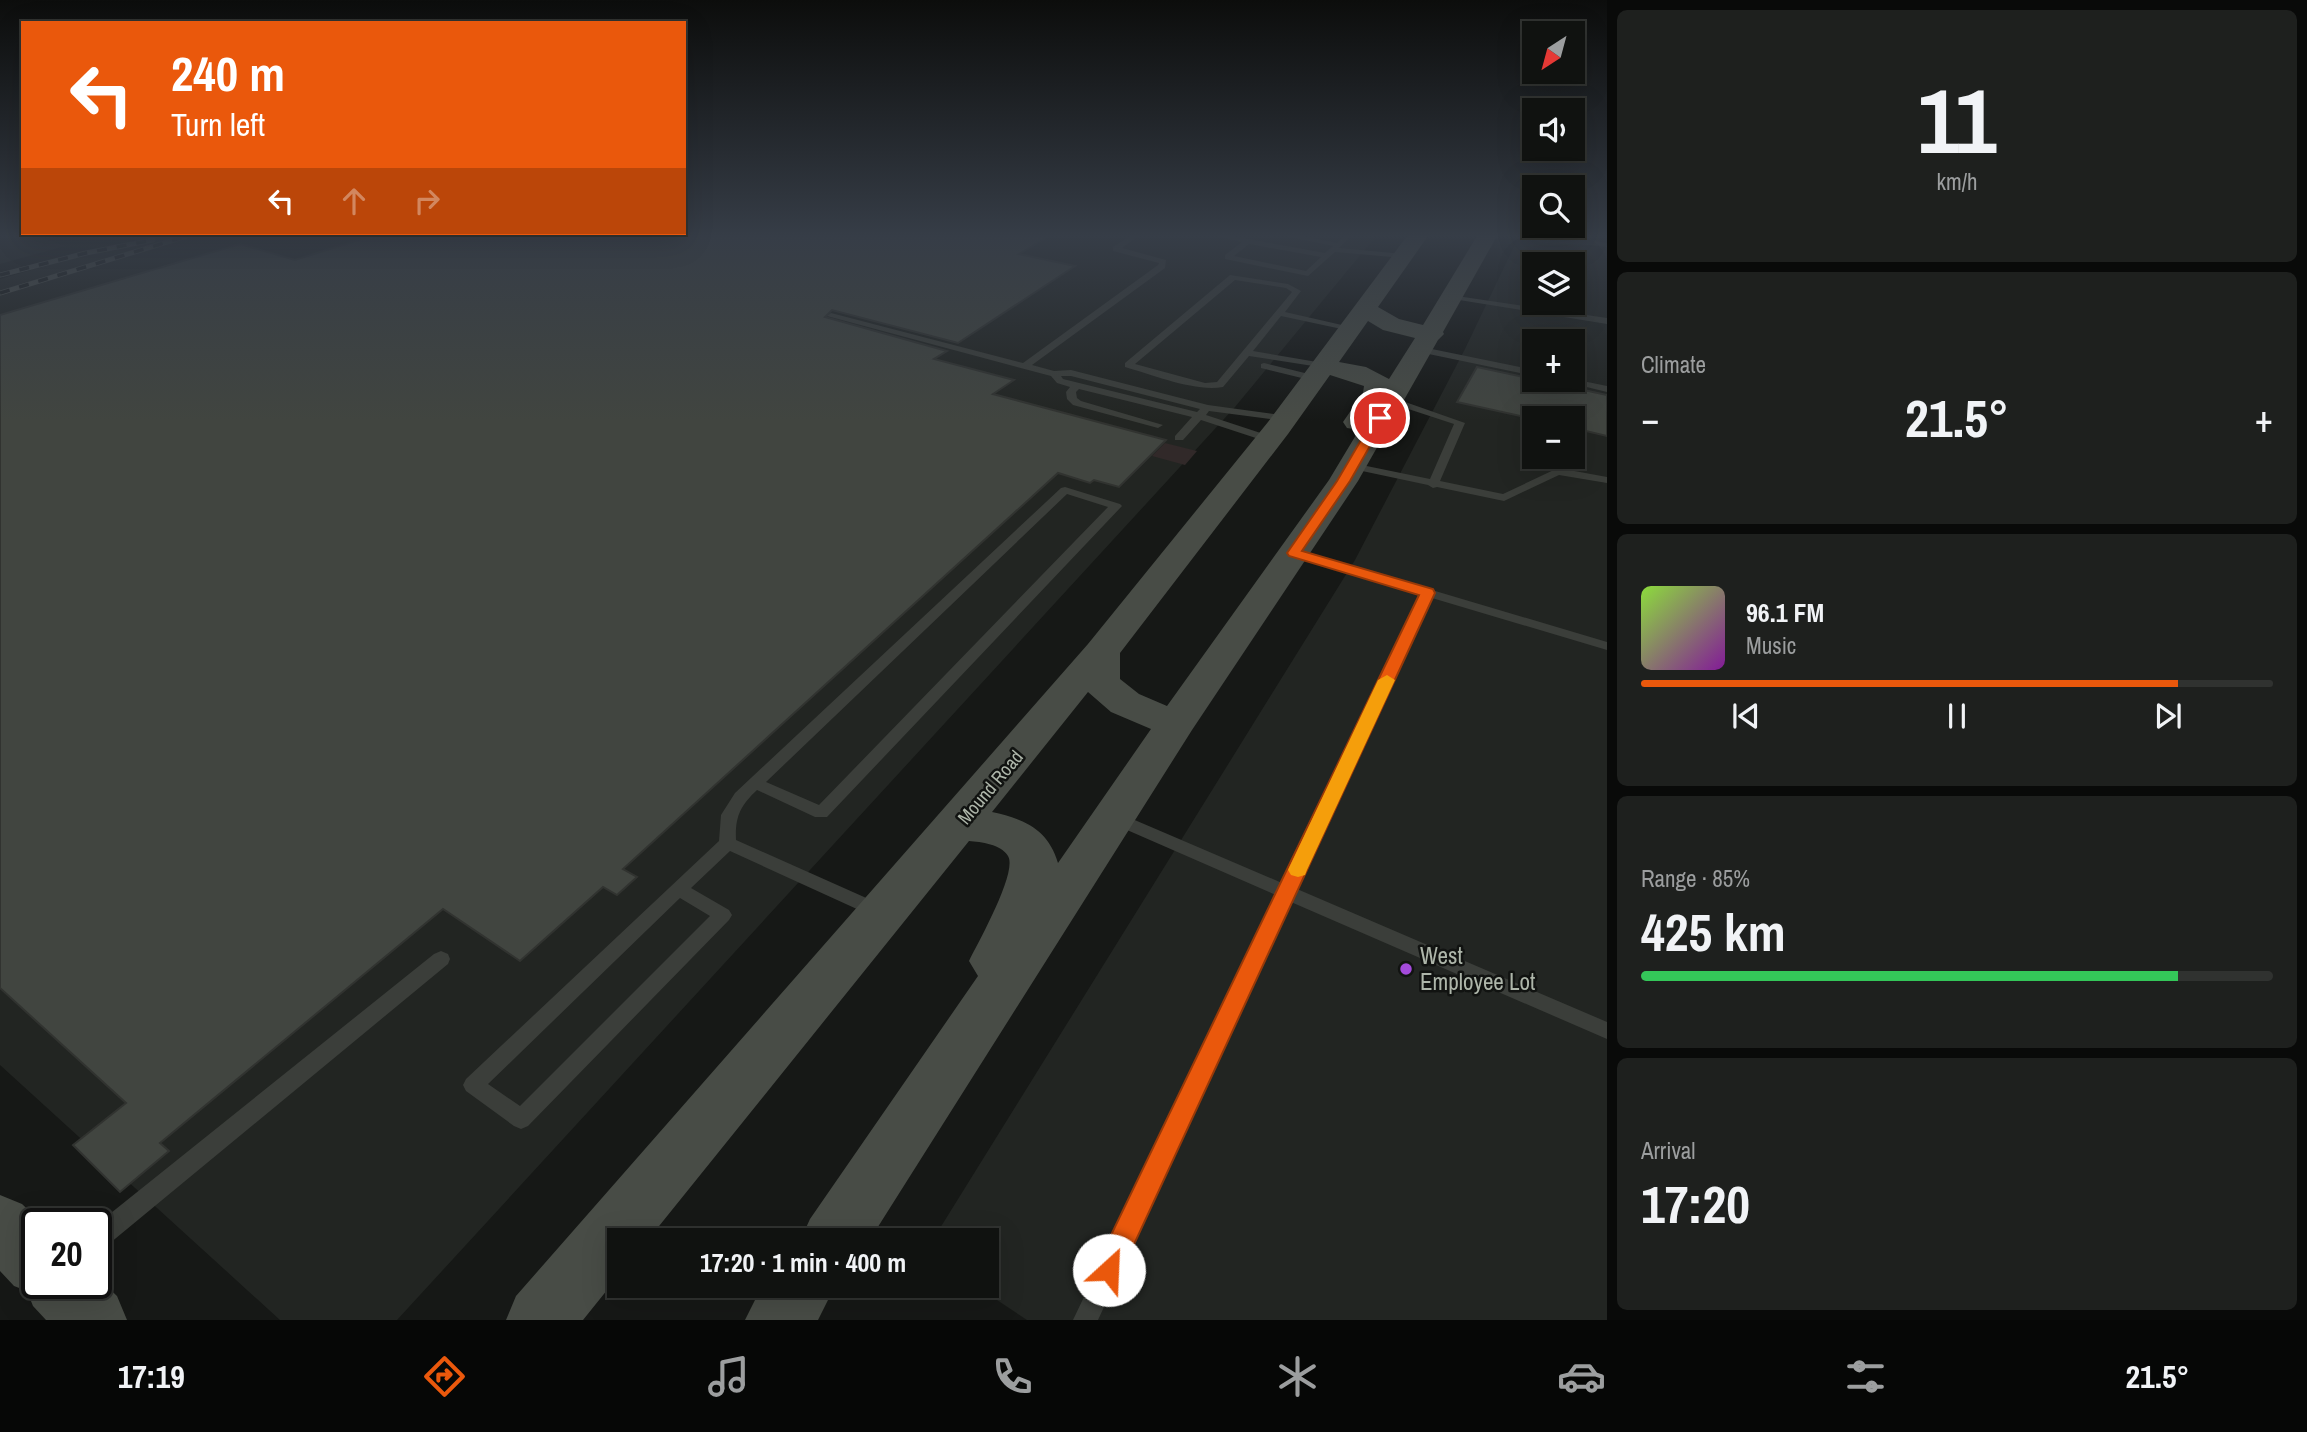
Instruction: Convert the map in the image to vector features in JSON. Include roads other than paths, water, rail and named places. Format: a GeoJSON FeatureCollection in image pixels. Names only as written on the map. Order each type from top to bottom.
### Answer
{"type":"FeatureCollection","features":[{"type":"Feature","properties":{"kind":"main road","name":"Mound Road"},"geometry":{"type":"LineString","coordinates":[[540,1320],[884,914],[1101,652],[1277,429],[1373,298]]}},
{"type":"Feature","properties":{"kind":"main road"},"geometry":{"type":"LineString","coordinates":[[841,1228],[1176,723],[1322,513],[1452,298]]}},
{"type":"Feature","properties":{"kind":"main road"},"geometry":{"type":"LineString","coordinates":[[1358,319],[1391,325],[1427,342]]}},
{"type":"Feature","properties":{"kind":"main road"},"geometry":{"type":"LineString","coordinates":[[1318,372],[1357,373],[1378,382],[1376,393],[1324,473],[1322,513]]}},
{"type":"Feature","properties":{"kind":"main road"},"geometry":{"type":"LineString","coordinates":[[1101,652],[1100,681],[1112,697],[1134,710],[1176,723]]}},
{"type":"Feature","properties":{"kind":"main road"},"geometry":{"type":"LineString","coordinates":[[952,1059],[1035,865],[1028,847],[1002,830],[959,824]]}},
{"type":"Feature","properties":{"kind":"main road"},"geometry":{"type":"LineString","coordinates":[[0,1226],[21,1247]]}},
{"type":"Feature","properties":{"kind":"main road"},"geometry":{"type":"LineString","coordinates":[[779,1320],[794,1298]]}},
{"type":"Feature","properties":{"kind":"main road"},"geometry":{"type":"LineString","coordinates":[[72,1299],[93,1320]]}},
{"type":"Feature","properties":{"kind":"lane"},"geometry":{"type":"LineString","coordinates":[[1025,366],[1121,298]]}},
{"type":"Feature","properties":{"kind":"lane"},"geometry":{"type":"LineString","coordinates":[[1208,298],[1128,365],[1216,387],[1292,298]]}},
{"type":"Feature","properties":{"kind":"lane"},"geometry":{"type":"LineString","coordinates":[[1475,298],[1535,311],[1572,314],[1607,321]]}},
{"type":"Feature","properties":{"kind":"lane"},"geometry":{"type":"LineString","coordinates":[[1282,310],[1358,319]]}},
{"type":"Feature","properties":{"kind":"lane"},"geometry":{"type":"LineString","coordinates":[[831,316],[1054,374],[1071,373],[1208,408],[1277,429]]}},
{"type":"Feature","properties":{"kind":"lane"},"geometry":{"type":"LineString","coordinates":[[1427,342],[1522,369]]}},
{"type":"Feature","properties":{"kind":"lane"},"geometry":{"type":"LineString","coordinates":[[1243,357],[1318,372]]}},
{"type":"Feature","properties":{"kind":"lane"},"geometry":{"type":"LineString","coordinates":[[1243,357],[1318,372]]}},
{"type":"Feature","properties":{"kind":"lane"},"geometry":{"type":"LineString","coordinates":[[1054,374],[1060,381],[1199,416],[1277,429]]}},
{"type":"Feature","properties":{"kind":"lane"},"geometry":{"type":"LineString","coordinates":[[1103,392],[1111,384]]}},
{"type":"Feature","properties":{"kind":"lane"},"geometry":{"type":"LineString","coordinates":[[1585,384],[1607,389]]}},
{"type":"Feature","properties":{"kind":"lane"},"geometry":{"type":"LineString","coordinates":[[1077,385],[1071,392],[1077,403],[1158,425]]}},
{"type":"Feature","properties":{"kind":"lane"},"geometry":{"type":"LineString","coordinates":[[1391,400],[1460,423],[1433,485]]}},
{"type":"Feature","properties":{"kind":"lane"},"geometry":{"type":"LineString","coordinates":[[1179,438],[1208,408]]}},
{"type":"Feature","properties":{"kind":"lane"},"geometry":{"type":"LineString","coordinates":[[1352,466],[1504,498],[1558,471],[1607,480]]}},
{"type":"Feature","properties":{"kind":"lane"},"geometry":{"type":"LineString","coordinates":[[728,843],[726,822],[731,805],[1065,490],[1116,506],[821,813],[755,783]]}},
{"type":"Feature","properties":{"kind":"lane"},"geometry":{"type":"LineString","coordinates":[[1294,553],[1607,646]]}},
{"type":"Feature","properties":{"kind":"lane"},"geometry":{"type":"LineString","coordinates":[[1085,1320],[1428,593]]}},
{"type":"Feature","properties":{"kind":"lane"},"geometry":{"type":"LineString","coordinates":[[1113,817],[1607,1031]]}},
{"type":"Feature","properties":{"kind":"lane"},"geometry":{"type":"LineString","coordinates":[[680,890],[723,915],[521,1119],[474,1085],[728,843]]}},
{"type":"Feature","properties":{"kind":"lane"},"geometry":{"type":"LineString","coordinates":[[728,843],[884,914]]}},
{"type":"Feature","properties":{"kind":"lane"},"geometry":{"type":"LineString","coordinates":[[112,1227],[442,960]]}},
{"type":"Feature","properties":{"kind":"place","name":"West Employee Lot"},"geometry":{"type":"Point","coordinates":[1406,969]}}]}
